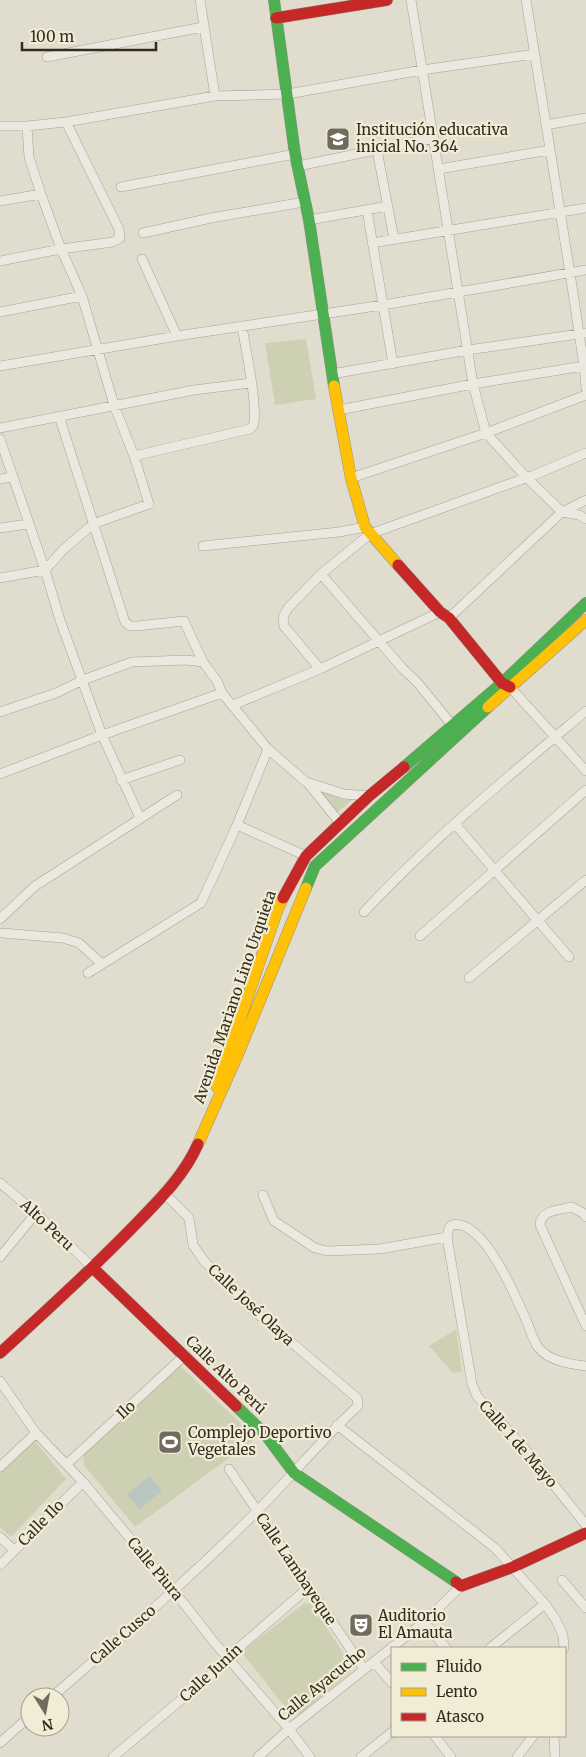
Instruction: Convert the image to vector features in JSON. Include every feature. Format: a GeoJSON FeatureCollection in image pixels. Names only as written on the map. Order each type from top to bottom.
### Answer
{"type":"FeatureCollection","features":[{"type":"Feature","properties":{"kind":"main road"},"geometry":{"type":"LineString","coordinates":[[274,0],[295,154],[308,220],[332,374],[352,478],[368,530],[506,685]]}},
{"type":"Feature","properties":{"kind":"main road"},"geometry":{"type":"LineString","coordinates":[[276,18],[387,0]]}},
{"type":"Feature","properties":{"kind":"main road","name":"Avenida Mariano Lino Urquieta"},"geometry":{"type":"LineString","coordinates":[[207,1124],[238,1054],[315,866],[506,685],[586,603]]}},
{"type":"Feature","properties":{"kind":"main road","name":"Avenida Mariano Lino Urquieta"},"geometry":{"type":"LineString","coordinates":[[207,1124],[223,1066],[278,908],[306,856],[369,796],[452,725],[506,685],[586,620]]}},
{"type":"Feature","properties":{"kind":"main road"},"geometry":{"type":"LineString","coordinates":[[0,1353],[93,1268],[165,1194],[190,1162],[207,1124]]}},
{"type":"Feature","properties":{"kind":"main road","name":"Calle Alto Perú"},"geometry":{"type":"LineString","coordinates":[[93,1268],[185,1355],[264,1434],[294,1473],[462,1586]]}},
{"type":"Feature","properties":{"kind":"main road","name":"Calle Ayacucho"},"geometry":{"type":"LineString","coordinates":[[462,1586],[513,1567],[586,1533]]}},
{"type":"Feature","properties":{"kind":"street"},"geometry":{"type":"LineString","coordinates":[[200,0],[215,96]]}},
{"type":"Feature","properties":{"kind":"street"},"geometry":{"type":"LineString","coordinates":[[411,0],[473,384],[486,434],[562,512],[579,515],[586,519]]}},
{"type":"Feature","properties":{"kind":"street"},"geometry":{"type":"LineString","coordinates":[[526,0],[570,273],[583,334],[586,388]]}},
{"type":"Feature","properties":{"kind":"street"},"geometry":{"type":"LineString","coordinates":[[47,57],[203,27]]}},
{"type":"Feature","properties":{"kind":"street"},"geometry":{"type":"LineString","coordinates":[[0,126],[27,126],[66,122],[215,96],[288,94],[422,70],[535,54]]}},
{"type":"Feature","properties":{"kind":"street"},"geometry":{"type":"LineString","coordinates":[[546,125],[586,118]]}},
{"type":"Feature","properties":{"kind":"street"},"geometry":{"type":"LineString","coordinates":[[0,261],[118,240],[120,234],[66,122]]}},
{"type":"Feature","properties":{"kind":"street"},"geometry":{"type":"LineString","coordinates":[[0,578],[45,570],[64,549],[93,524],[149,504],[134,456],[114,405],[82,296],[61,249],[29,157],[27,126]]}},
{"type":"Feature","properties":{"kind":"street"},"geometry":{"type":"LineString","coordinates":[[298,166],[434,138]]}},
{"type":"Feature","properties":{"kind":"street"},"geometry":{"type":"LineString","coordinates":[[377,150],[394,239]]}},
{"type":"Feature","properties":{"kind":"street"},"geometry":{"type":"LineString","coordinates":[[439,169],[550,150]]}},
{"type":"Feature","properties":{"kind":"street"},"geometry":{"type":"LineString","coordinates":[[121,187],[295,154]]}},
{"type":"Feature","properties":{"kind":"street"},"geometry":{"type":"LineString","coordinates":[[0,201],[41,194]]}},
{"type":"Feature","properties":{"kind":"street"},"geometry":{"type":"LineString","coordinates":[[143,233],[211,218],[304,202]]}},
{"type":"Feature","properties":{"kind":"street"},"geometry":{"type":"LineString","coordinates":[[308,220],[388,206]]}},
{"type":"Feature","properties":{"kind":"street"},"geometry":{"type":"LineString","coordinates":[[372,243],[586,208]]}},
{"type":"Feature","properties":{"kind":"street"},"geometry":{"type":"LineString","coordinates":[[367,210],[393,364]]}},
{"type":"Feature","properties":{"kind":"street"},"geometry":{"type":"LineString","coordinates":[[142,259],[178,336]]}},
{"type":"Feature","properties":{"kind":"street"},"geometry":{"type":"LineString","coordinates":[[0,366],[178,336],[383,306],[586,270]]}},
{"type":"Feature","properties":{"kind":"street"},"geometry":{"type":"LineString","coordinates":[[0,312],[82,296]]}},
{"type":"Feature","properties":{"kind":"street"},"geometry":{"type":"LineString","coordinates":[[134,456],[250,429],[253,426],[255,419],[252,383],[242,326]]}},
{"type":"Feature","properties":{"kind":"street"},"geometry":{"type":"LineString","coordinates":[[332,374],[468,350],[583,334]]}},
{"type":"Feature","properties":{"kind":"street"},"geometry":{"type":"LineString","coordinates":[[339,410],[473,384],[584,366]]}},
{"type":"Feature","properties":{"kind":"street"},"geometry":{"type":"LineString","coordinates":[[0,428],[194,390],[252,383]]}},
{"type":"Feature","properties":{"kind":"street"},"geometry":{"type":"LineString","coordinates":[[352,478],[486,434],[586,395]]}},
{"type":"Feature","properties":{"kind":"street"},"geometry":{"type":"LineString","coordinates":[[59,416],[124,622],[130,626],[136,626],[184,621],[203,662],[217,681],[222,692],[268,749],[306,782],[340,823]]}},
{"type":"Feature","properties":{"kind":"street"},"geometry":{"type":"LineString","coordinates":[[0,439],[60,620],[102,735],[140,818]]}},
{"type":"Feature","properties":{"kind":"street"},"geometry":{"type":"LineString","coordinates":[[203,546],[368,530],[526,477],[586,452]]}},
{"type":"Feature","properties":{"kind":"street"},"geometry":{"type":"LineString","coordinates":[[0,479],[12,477]]}},
{"type":"Feature","properties":{"kind":"street"},"geometry":{"type":"LineString","coordinates":[[233,705],[320,669],[379,641],[445,615],[562,512],[586,500]]}},
{"type":"Feature","properties":{"kind":"street"},"geometry":{"type":"LineString","coordinates":[[0,528],[28,524]]}},
{"type":"Feature","properties":{"kind":"street"},"geometry":{"type":"LineString","coordinates":[[320,669],[282,622],[288,608],[368,530]]}},
{"type":"Feature","properties":{"kind":"street"},"geometry":{"type":"LineString","coordinates":[[321,574],[452,725]]}},
{"type":"Feature","properties":{"kind":"street"},"geometry":{"type":"LineString","coordinates":[[0,712],[56,693],[83,680],[132,662],[186,660],[203,662]]}},
{"type":"Feature","properties":{"kind":"street"},"geometry":{"type":"LineString","coordinates":[[506,685],[586,771]]}},
{"type":"Feature","properties":{"kind":"street"},"geometry":{"type":"LineString","coordinates":[[0,774],[222,692]]}},
{"type":"Feature","properties":{"kind":"street"},"geometry":{"type":"LineString","coordinates":[[364,912],[455,824],[586,711]]}},
{"type":"Feature","properties":{"kind":"street"},"geometry":{"type":"LineString","coordinates":[[88,973],[201,903],[237,825],[268,749]]}},
{"type":"Feature","properties":{"kind":"street"},"geometry":{"type":"LineString","coordinates":[[121,780],[180,760]]}},
{"type":"Feature","properties":{"kind":"street"},"geometry":{"type":"LineString","coordinates":[[306,782],[344,794],[369,796]]}},
{"type":"Feature","properties":{"kind":"street"},"geometry":{"type":"LineString","coordinates":[[420,936],[586,790]]}},
{"type":"Feature","properties":{"kind":"street"},"geometry":{"type":"LineString","coordinates":[[1,917],[35,886],[177,795]]}},
{"type":"Feature","properties":{"kind":"street"},"geometry":{"type":"LineString","coordinates":[[455,824],[569,957]]}},
{"type":"Feature","properties":{"kind":"street"},"geometry":{"type":"LineString","coordinates":[[237,825],[306,856]]}},
{"type":"Feature","properties":{"kind":"street"},"geometry":{"type":"LineString","coordinates":[[469,978],[586,880]]}},
{"type":"Feature","properties":{"kind":"street"},"geometry":{"type":"LineString","coordinates":[[0,943],[1,933],[64,938],[79,943],[102,964]]}},
{"type":"Feature","properties":{"kind":"street","name":"Alto Peru"},"geometry":{"type":"LineString","coordinates":[[0,1183],[36,1213],[93,1268]]}},
{"type":"Feature","properties":{"kind":"street","name":"Calle José Olaya"},"geometry":{"type":"LineString","coordinates":[[165,1194],[189,1218],[193,1245],[204,1261],[252,1308],[357,1398],[359,1402]]}},
{"type":"Feature","properties":{"kind":"street"},"geometry":{"type":"LineString","coordinates":[[263,1195],[274,1221],[315,1248],[327,1251],[380,1249],[447,1237],[452,1224],[458,1223],[483,1239],[513,1290],[538,1347],[549,1356],[569,1364],[586,1366]]}},
{"type":"Feature","properties":{"kind":"street"},"geometry":{"type":"LineString","coordinates":[[586,1218],[583,1213],[572,1207],[545,1214],[541,1219],[540,1225],[586,1326]]}},
{"type":"Feature","properties":{"kind":"street"},"geometry":{"type":"LineString","coordinates":[[0,1257],[36,1213]]}},
{"type":"Feature","properties":{"kind":"street","name":"Calle 1 de Mayo"},"geometry":{"type":"LineString","coordinates":[[447,1237],[472,1384],[477,1396],[525,1449],[586,1525]]}},
{"type":"Feature","properties":{"kind":"street","name":"Ilo"},"geometry":{"type":"LineString","coordinates":[[67,1464],[185,1355]]}},
{"type":"Feature","properties":{"kind":"street","name":"Calle Piura"},"geometry":{"type":"LineString","coordinates":[[0,1381],[36,1433],[83,1482],[227,1658],[289,1729],[310,1757]]}},
{"type":"Feature","properties":{"kind":"street","name":"Calle Cusco"},"geometry":{"type":"LineString","coordinates":[[64,1687],[174,1591],[258,1511],[337,1425],[358,1406],[359,1402]]}},
{"type":"Feature","properties":{"kind":"street"},"geometry":{"type":"LineString","coordinates":[[337,1425],[495,1548],[545,1604],[563,1635],[564,1647]]}},
{"type":"Feature","properties":{"kind":"street"},"geometry":{"type":"LineString","coordinates":[[0,1467],[36,1433]]}},
{"type":"Feature","properties":{"kind":"street","name":"Calle Lambayeque"},"geometry":{"type":"LineString","coordinates":[[229,1469],[364,1670]]}},
{"type":"Feature","properties":{"kind":"street","name":"Calle Ilo"},"geometry":{"type":"LineString","coordinates":[[0,1565],[83,1482]]}},
{"type":"Feature","properties":{"kind":"street"},"geometry":{"type":"LineString","coordinates":[[0,1537],[14,1550]]}},
{"type":"Feature","properties":{"kind":"street"},"geometry":{"type":"LineString","coordinates":[[562,1580],[586,1608]]}},
{"type":"Feature","properties":{"kind":"street","name":"Calle Ayacucho"},"geometry":{"type":"LineString","coordinates":[[393,1647],[424,1622],[462,1586]]}},
{"type":"Feature","properties":{"kind":"street","name":"Calle Junín"},"geometry":{"type":"LineString","coordinates":[[113,1757],[214,1672],[227,1658],[309,1587]]}},
{"type":"Feature","properties":{"kind":"street"},"geometry":{"type":"LineString","coordinates":[[491,1647],[545,1604]]}},
{"type":"Feature","properties":{"kind":"street"},"geometry":{"type":"LineString","coordinates":[[424,1622],[445,1647]]}},
{"type":"Feature","properties":{"kind":"street","name":"Calle Ayacucho"},"geometry":{"type":"LineString","coordinates":[[258,1757],[289,1729],[391,1648]]}},
{"type":"Feature","properties":{"kind":"street"},"geometry":{"type":"LineString","coordinates":[[374,1662],[391,1682]]}},
{"type":"Feature","properties":{"kind":"street"},"geometry":{"type":"LineString","coordinates":[[0,1743],[20,1725]]}},
{"type":"Feature","properties":{"kind":"street"},"geometry":{"type":"LineString","coordinates":[[361,1757],[391,1733]]}},
{"type":"Feature","properties":{"kind":"street"},"geometry":{"type":"LineString","coordinates":[[436,1737],[451,1757]]}},
{"type":"Feature","properties":{"kind":"street"},"geometry":{"type":"LineString","coordinates":[[519,1756],[532,1737]]}},
{"type":"Feature","properties":{"kind":"street"},"geometry":{"type":"LineString","coordinates":[[554,1737],[555,1757]]}},
{"type":"Feature","properties":{"kind":"green space"},"geometry":{"type":"Polygon","coordinates":[[[306,339],[316,399],[275,405],[265,343],[306,339]]]}},
{"type":"Feature","properties":{"kind":"green space"},"geometry":{"type":"Polygon","coordinates":[[[307,785],[362,791],[332,817],[307,785]]]}},
{"type":"Feature","properties":{"kind":"green space"},"geometry":{"type":"Polygon","coordinates":[[[456,1329],[462,1372],[453,1373],[429,1346],[456,1329]]]}},
{"type":"Feature","properties":{"kind":"green space","name":"Complejo Deportivo Vegetales"},"geometry":{"type":"Polygon","coordinates":[[[178,1364],[256,1438],[135,1527],[84,1465],[83,1454],[178,1364]]]}},
{"type":"Feature","properties":{"kind":"green space"},"geometry":{"type":"Polygon","coordinates":[[[33,1439],[66,1479],[11,1537],[0,1527],[0,1469],[33,1439]]]}},
{"type":"Feature","properties":{"kind":"green space"},"geometry":{"type":"Polygon","coordinates":[[[305,1603],[311,1604],[351,1665],[350,1672],[300,1714],[289,1712],[244,1655],[245,1649],[305,1603]]]}},
{"type":"Feature","properties":{"kind":"shaded area"},"geometry":{"type":"Polygon","coordinates":[[[150,1476],[162,1491],[139,1509],[127,1494],[150,1476]]]}},
{"type":"Feature","properties":{"kind":"traffic: fast"},"geometry":{"type":"LineString","coordinates":[[274,0],[295,154],[309,220],[334,386]]}},
{"type":"Feature","properties":{"kind":"traffic: fast"},"geometry":{"type":"LineString","coordinates":[[404,767],[502,683],[586,603]]}},
{"type":"Feature","properties":{"kind":"traffic: fast"},"geometry":{"type":"LineString","coordinates":[[306,888],[315,866],[488,707]]}},
{"type":"Feature","properties":{"kind":"traffic: fast"},"geometry":{"type":"LineString","coordinates":[[236,1406],[265,1434],[294,1473],[456,1582]]}},
{"type":"Feature","properties":{"kind":"traffic: slow"},"geometry":{"type":"LineString","coordinates":[[334,386],[351,478],[365,527],[398,565]]}},
{"type":"Feature","properties":{"kind":"traffic: slow"},"geometry":{"type":"LineString","coordinates":[[488,707],[586,620]]}},
{"type":"Feature","properties":{"kind":"traffic: slow"},"geometry":{"type":"LineString","coordinates":[[198,1144],[238,1054],[306,888]]}},
{"type":"Feature","properties":{"kind":"traffic: slow"},"geometry":{"type":"LineString","coordinates":[[217,1087],[283,898]]}},
{"type":"Feature","properties":{"kind":"traffic: jam"},"geometry":{"type":"LineString","coordinates":[[276,18],[387,0]]}},
{"type":"Feature","properties":{"kind":"traffic: jam"},"geometry":{"type":"LineString","coordinates":[[398,565],[440,612],[449,618],[502,683],[510,687]]}},
{"type":"Feature","properties":{"kind":"traffic: jam"},"geometry":{"type":"LineString","coordinates":[[283,898],[306,856],[369,796],[404,767]]}},
{"type":"Feature","properties":{"kind":"traffic: jam"},"geometry":{"type":"LineString","coordinates":[[0,1353],[114,1246],[168,1190],[185,1168],[198,1144]]}},
{"type":"Feature","properties":{"kind":"traffic: jam"},"geometry":{"type":"LineString","coordinates":[[93,1268],[236,1406]]}},
{"type":"Feature","properties":{"kind":"traffic: jam"},"geometry":{"type":"LineString","coordinates":[[456,1582],[461,1586],[513,1567],[586,1533]]}},
{"type":"Feature","properties":{"kind":"place","name":"Institución educativa inicial No. 364"},"geometry":{"type":"Point","coordinates":[338,139]}},
{"type":"Feature","properties":{"kind":"place","name":"Complejo Deportivo Vegetales"},"geometry":{"type":"Point","coordinates":[170,1442]}},
{"type":"Feature","properties":{"kind":"place","name":"Auditorio El Amauta"},"geometry":{"type":"Point","coordinates":[361,1625]}}]}
